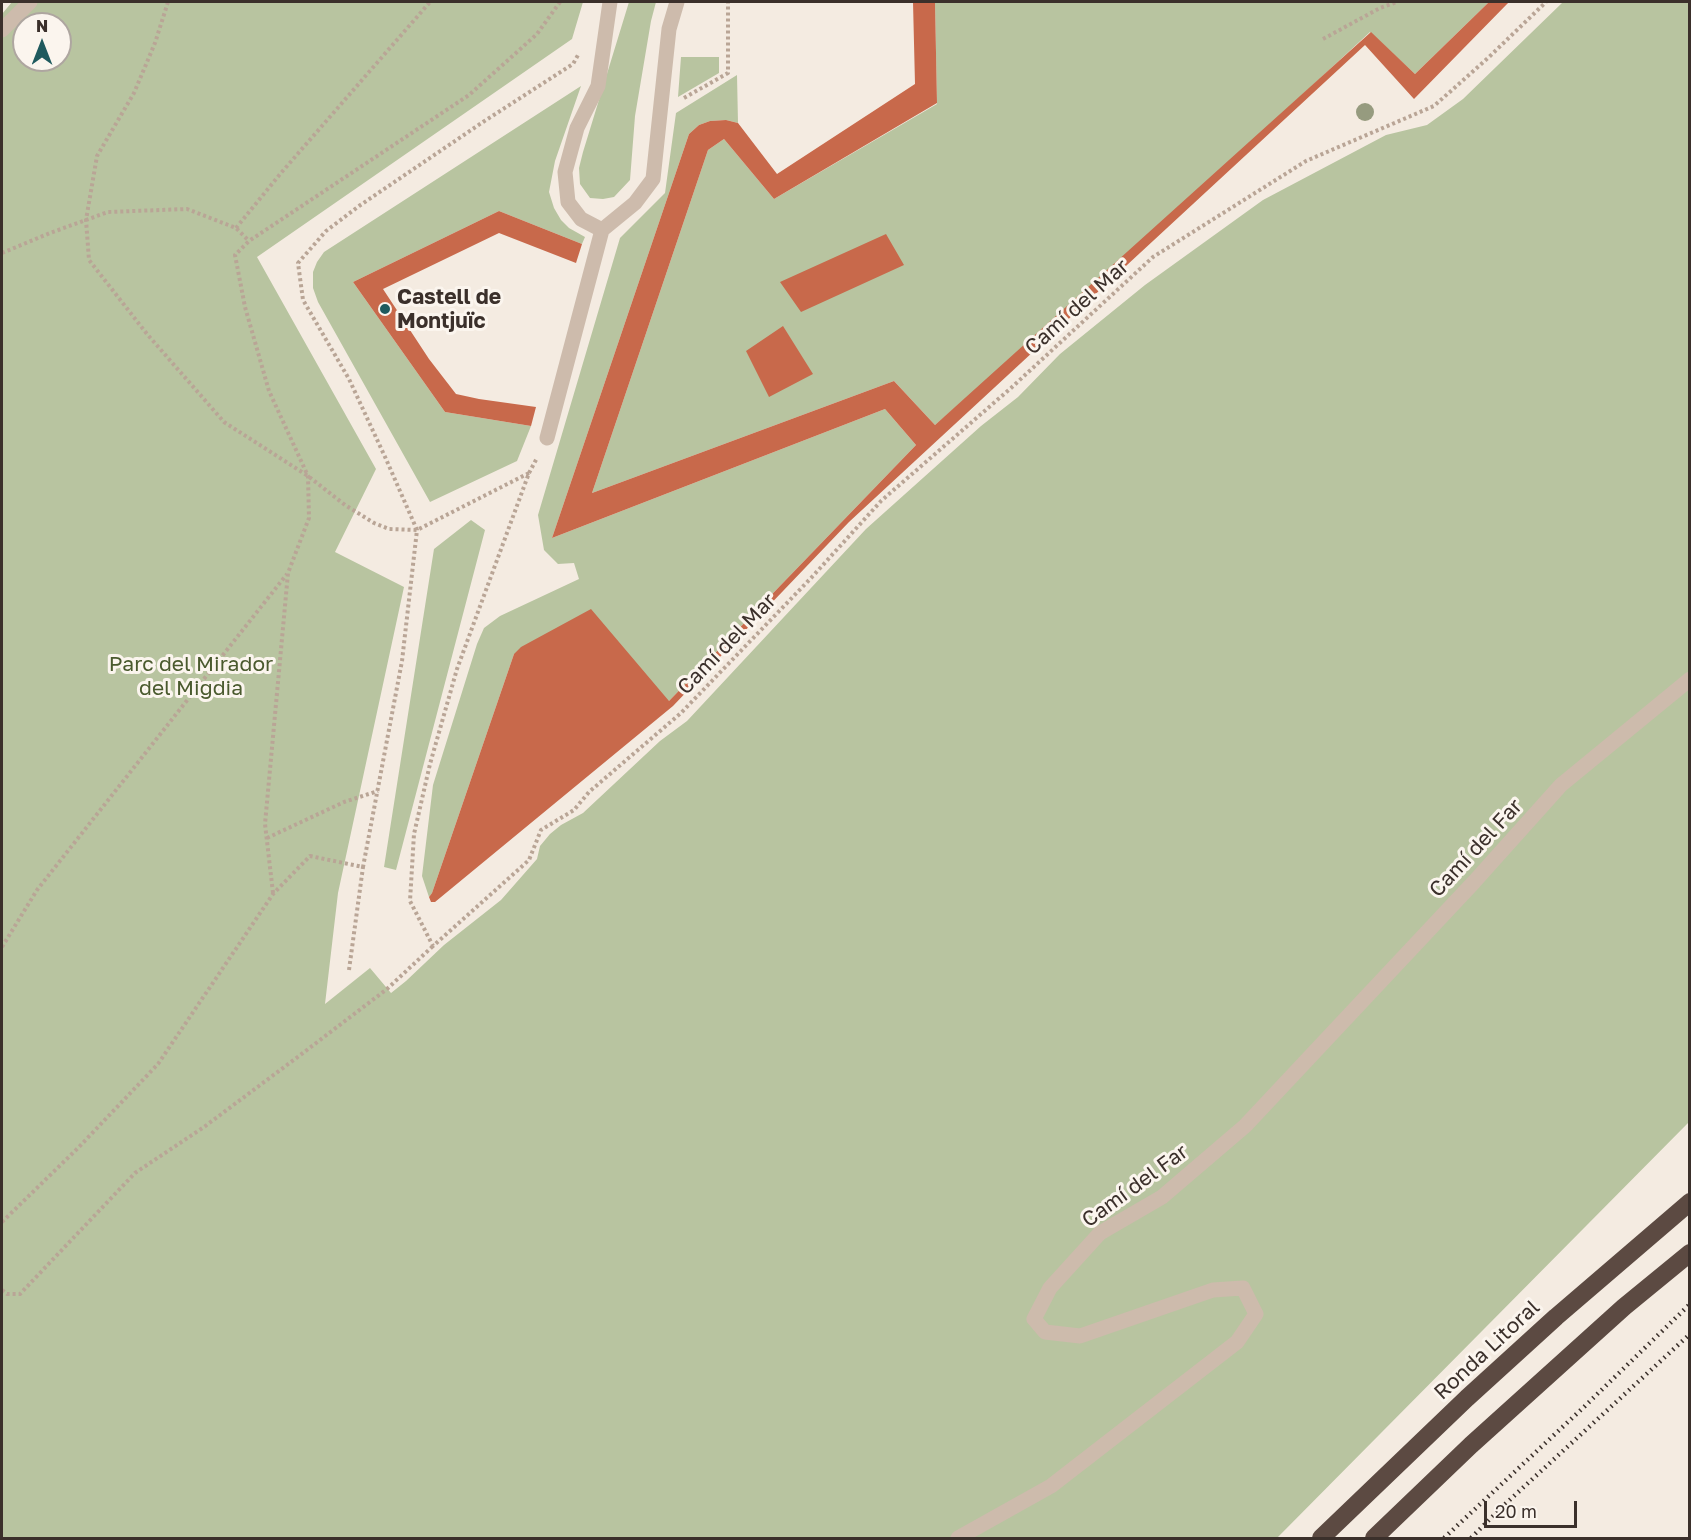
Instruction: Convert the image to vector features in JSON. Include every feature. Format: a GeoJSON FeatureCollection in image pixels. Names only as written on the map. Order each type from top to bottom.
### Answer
{"type":"FeatureCollection","features":[{"type":"Feature","properties":{"kind":"highway","name":"Ronda Litoral"},"geometry":{"type":"LineString","coordinates":[[1321,1539],[1467,1398],[1556,1317],[1689,1202]]}},
{"type":"Feature","properties":{"kind":"highway"},"geometry":{"type":"LineString","coordinates":[[1374,1539],[1471,1445],[1624,1307],[1689,1253]]}},
{"type":"Feature","properties":{"kind":"street"},"geometry":{"type":"LineString","coordinates":[[2,30],[30,2]]}},
{"type":"Feature","properties":{"kind":"street"},"geometry":{"type":"LineString","coordinates":[[602,230],[581,219],[568,202],[565,172],[577,128],[598,86],[610,2]]}},
{"type":"Feature","properties":{"kind":"street"},"geometry":{"type":"LineString","coordinates":[[548,438],[602,230],[634,203],[652,179],[669,29],[677,2]]}},
{"type":"Feature","properties":{"kind":"street","name":"Camí del Far"},"geometry":{"type":"LineString","coordinates":[[958,1539],[1051,1486],[1237,1342],[1256,1314],[1243,1288],[1213,1290],[1080,1336],[1045,1332],[1035,1319],[1050,1288],[1100,1233],[1162,1197],[1245,1126],[1474,882],[1561,785],[1689,679]]}},
{"type":"Feature","properties":{"kind":"path"},"geometry":{"type":"LineString","coordinates":[[168,2],[155,43],[134,93],[97,156],[86,220],[89,260],[147,334],[224,422],[308,476],[345,505],[374,523],[389,529],[417,530],[529,473],[457,669],[430,764],[414,834],[410,901],[433,946]]}},
{"type":"Feature","properties":{"kind":"path"},"geometry":{"type":"LineString","coordinates":[[236,228],[430,2]]}},
{"type":"Feature","properties":{"kind":"path"},"geometry":{"type":"LineString","coordinates":[[273,894],[265,824],[288,573],[309,518],[308,476],[269,391],[245,307],[235,255],[249,241],[469,95],[537,33],[560,2]]}},
{"type":"Feature","properties":{"kind":"path"},"geometry":{"type":"LineString","coordinates":[[660,112],[728,73],[728,2]]}},
{"type":"Feature","properties":{"kind":"path"},"geometry":{"type":"LineString","coordinates":[[1323,39],[1380,8],[1397,2]]}},
{"type":"Feature","properties":{"kind":"path","name":"Camí del Mar"},"geometry":{"type":"LineString","coordinates":[[2,1290],[7,1294],[20,1294],[135,1173],[204,1127],[387,989],[530,860],[541,830],[574,810],[589,792],[681,713],[812,577],[881,501],[1011,388],[1153,257],[1306,161],[1434,106],[1490,57],[1546,2]]}},
{"type":"Feature","properties":{"kind":"path"},"geometry":{"type":"LineString","coordinates":[[349,970],[363,867],[402,661],[417,530],[349,379],[303,300],[298,263],[326,231],[359,206],[573,64],[579,54]]}},
{"type":"Feature","properties":{"kind":"path"},"geometry":{"type":"LineString","coordinates":[[2,253],[108,212],[187,209],[236,228],[249,241]]}},
{"type":"Feature","properties":{"kind":"path"},"geometry":{"type":"LineString","coordinates":[[2,946],[37,890],[288,573]]}},
{"type":"Feature","properties":{"kind":"path"},"geometry":{"type":"LineString","coordinates":[[267,838],[344,802],[378,791]]}},
{"type":"Feature","properties":{"kind":"path"},"geometry":{"type":"LineString","coordinates":[[2,1222],[78,1148],[158,1064],[273,894],[310,856],[363,867]]}},
{"type":"Feature","properties":{"kind":"green space","name":"Parc del Mirador del Migdia"},"geometry":{"type":"Polygon","coordinates":[[[12,2],[583,2],[572,39],[257,257],[376,469],[335,552],[404,587],[338,893],[325,1004],[370,968],[391,993],[444,945],[501,900],[537,859],[540,846],[550,834],[583,813],[660,741],[687,721],[866,529],[981,426],[1018,397],[1060,354],[1145,285],[1263,200],[1386,135],[1427,125],[1463,99],[1563,2],[1689,2],[1689,1122],[1277,1538],[2,1538],[2,14],[12,2]]]}},
{"type":"Feature","properties":{"kind":"green space"},"geometry":{"type":"Polygon","coordinates":[[[629,2],[656,2],[635,116],[630,180],[614,197],[590,198],[580,184],[579,168],[629,2]]]}},
{"type":"Feature","properties":{"kind":"green space"},"geometry":{"type":"Polygon","coordinates":[[[935,2],[1489,2],[1415,74],[1370,32],[1101,281],[935,425],[894,381],[592,493],[708,150],[724,139],[774,199],[937,104],[935,2]]]}},
{"type":"Feature","properties":{"kind":"green space"},"geometry":{"type":"Polygon","coordinates":[[[681,57],[719,57],[719,73],[678,97],[681,57]]]}},
{"type":"Feature","properties":{"kind":"green space"},"geometry":{"type":"Polygon","coordinates":[[[737,75],[738,123],[726,120],[710,121],[699,125],[689,134],[552,538],[885,409],[916,445],[669,701],[514,654],[429,897],[422,876],[433,785],[484,628],[500,616],[579,579],[574,563],[558,564],[544,550],[538,515],[620,238],[665,193],[676,113],[737,75]]]}},
{"type":"Feature","properties":{"kind":"green space"},"geometry":{"type":"Polygon","coordinates":[[[581,86],[555,161],[549,192],[561,220],[569,228],[585,237],[582,244],[499,211],[353,282],[445,412],[531,426],[517,461],[430,502],[318,302],[313,288],[313,272],[324,252],[581,86]]]}},
{"type":"Feature","properties":{"kind":"green space"},"geometry":{"type":"Polygon","coordinates":[[[471,520],[485,530],[396,870],[384,867],[434,549],[471,520]]]}},
{"type":"Feature","properties":{"kind":"building"},"geometry":{"type":"Polygon","coordinates":[[[913,2],[935,2],[937,103],[774,199],[724,139],[708,150],[592,493],[894,381],[935,425],[1371,32],[1415,74],[1489,2],[1509,2],[1414,99],[1365,45],[849,522],[673,706],[435,902],[431,902],[429,897],[514,654],[521,647],[591,609],[669,701],[916,445],[885,409],[552,538],[689,134],[699,125],[710,121],[726,120],[738,123],[777,174],[915,84],[913,2]]]}},
{"type":"Feature","properties":{"kind":"building"},"geometry":{"type":"Polygon","coordinates":[[[499,211],[582,244],[576,263],[499,233],[383,289],[429,359],[456,394],[536,407],[531,426],[445,412],[353,282],[499,211]]]}},
{"type":"Feature","properties":{"kind":"building"},"geometry":{"type":"Polygon","coordinates":[[[886,234],[904,265],[801,312],[780,282],[886,234]]]}},
{"type":"Feature","properties":{"kind":"building"},"geometry":{"type":"Polygon","coordinates":[[[783,326],[813,374],[769,397],[746,351],[783,326]]]}},
{"type":"Feature","properties":{"kind":"railway"},"geometry":{"type":"LineString","coordinates":[[1444,1538],[1690,1304]]}},
{"type":"Feature","properties":{"kind":"railway"},"geometry":{"type":"LineString","coordinates":[[1471,1538],[1690,1334]]}},
{"type":"Feature","properties":{"kind":"place","name":"Castell de Montjuïc"},"geometry":{"type":"Point","coordinates":[385,309]}}]}
